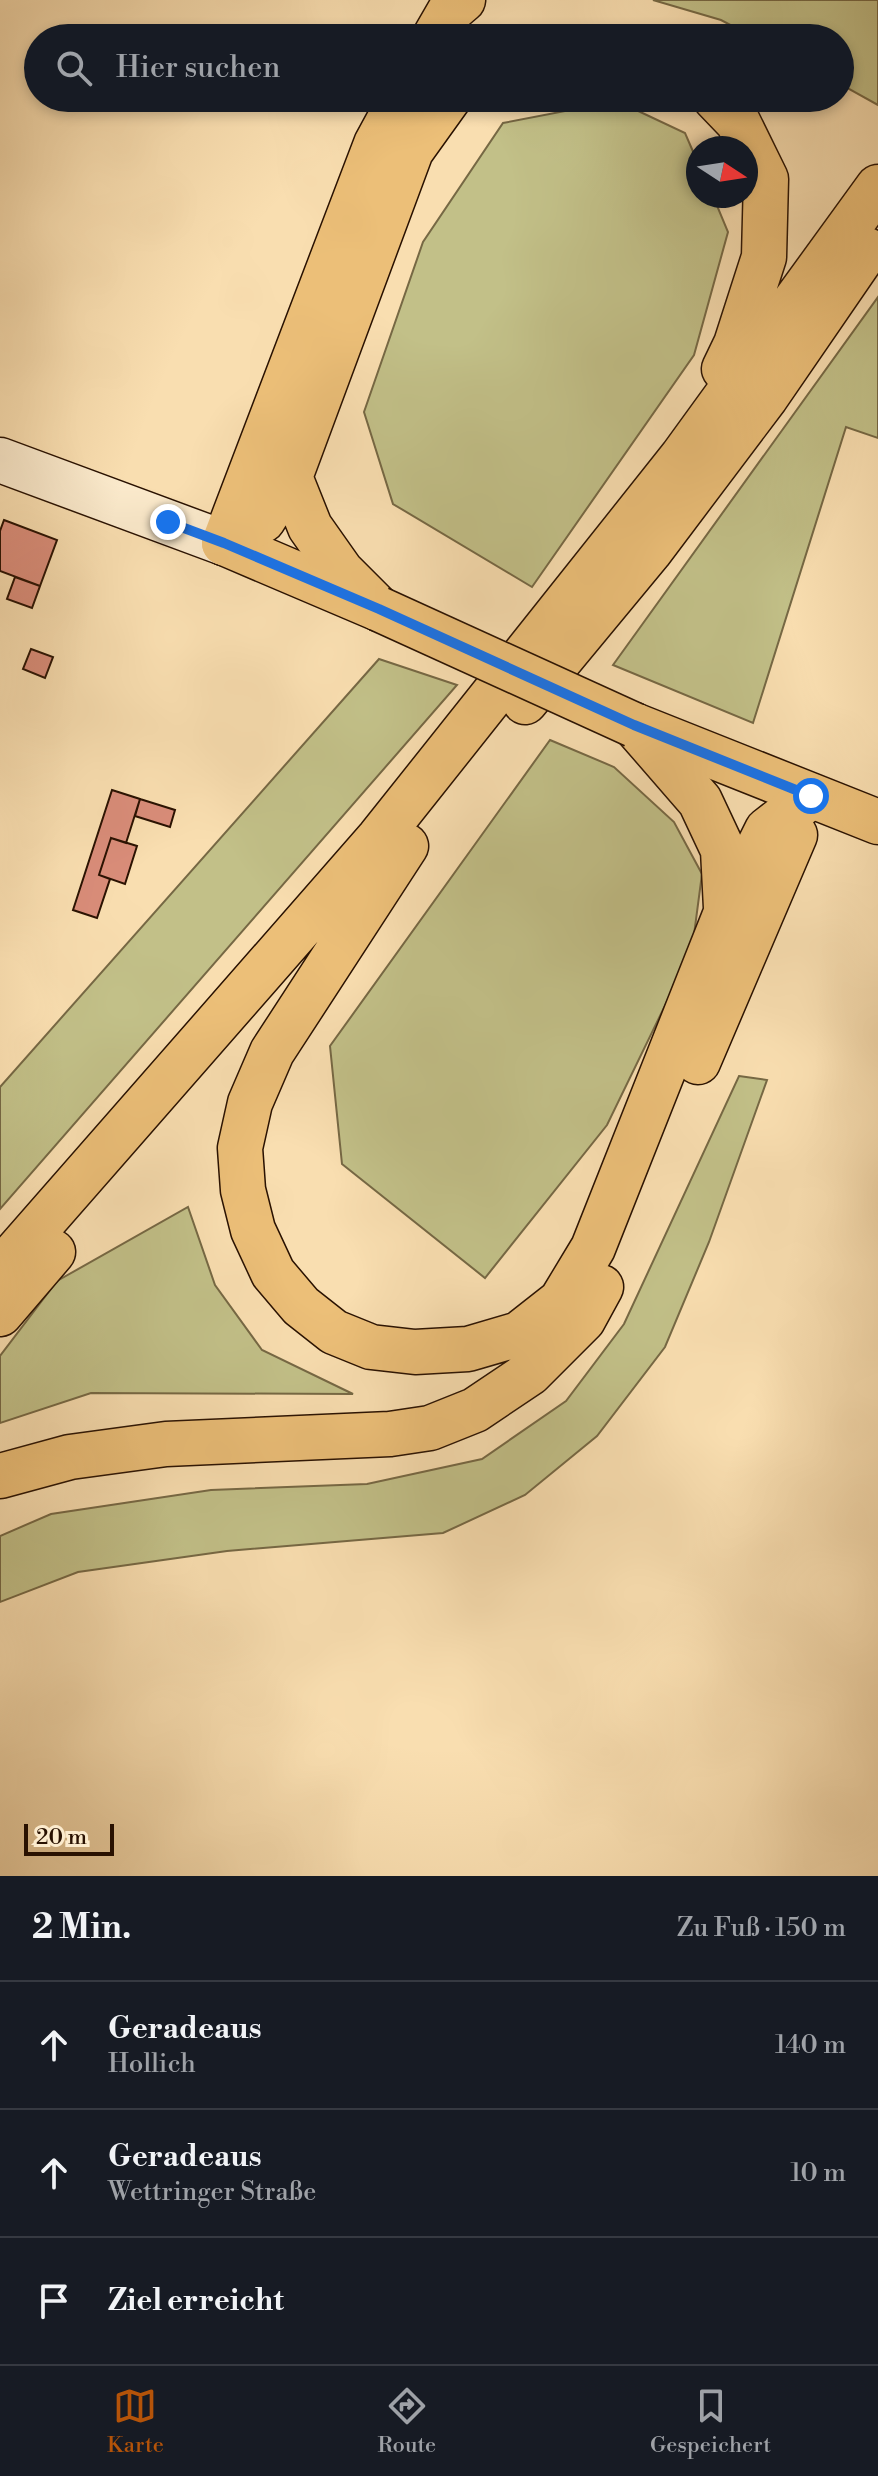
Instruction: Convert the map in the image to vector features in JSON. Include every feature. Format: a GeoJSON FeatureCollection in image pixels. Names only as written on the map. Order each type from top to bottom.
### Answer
{"type":"FeatureCollection","features":[{"type":"Feature","properties":{"kind":"main road"},"geometry":{"type":"LineString","coordinates":[[442,24],[449,12],[463,0]]}},
{"type":"Feature","properties":{"kind":"main road"},"geometry":{"type":"LineString","coordinates":[[224,543],[376,144],[393,112]]}},
{"type":"Feature","properties":{"kind":"main road"},"geometry":{"type":"LineString","coordinates":[[224,543],[263,520],[290,477],[411,151],[439,112]]}},
{"type":"Feature","properties":{"kind":"main road"},"geometry":{"type":"LineString","coordinates":[[682,457],[736,344],[764,257],[766,179],[738,122],[728,112]]}},
{"type":"Feature","properties":{"kind":"main road"},"geometry":{"type":"LineString","coordinates":[[0,1271],[379,838],[682,457],[878,187]]}},
{"type":"Feature","properties":{"kind":"main road"},"geometry":{"type":"LineString","coordinates":[[0,1314],[406,846],[650,551],[766,397],[878,234]]}},
{"type":"Feature","properties":{"kind":"main road"},"geometry":{"type":"LineString","coordinates":[[0,460],[224,543],[379,609],[634,725],[878,822]]}},
{"type":"Feature","properties":{"kind":"main road"},"geometry":{"type":"LineString","coordinates":[[290,477],[310,527],[341,571],[379,609]]}},
{"type":"Feature","properties":{"kind":"main road"},"geometry":{"type":"LineString","coordinates":[[634,725],[700,801],[723,850],[727,910]]}},
{"type":"Feature","properties":{"kind":"main road"},"geometry":{"type":"LineString","coordinates":[[406,846],[272,1052],[250,1103],[240,1148],[243,1190],[253,1230],[273,1273],[301,1306],[334,1332],[371,1347],[415,1352],[468,1349],[519,1334],[561,1301],[593,1248],[727,910],[767,830],[811,796]]}},
{"type":"Feature","properties":{"kind":"main road"},"geometry":{"type":"LineString","coordinates":[[0,1476],[70,1457],[166,1444],[390,1434],[430,1428],[475,1410],[530,1373],[583,1320],[623,1247],[811,796]]}},
{"type":"Feature","properties":{"kind":"shaded area"},"geometry":{"type":"Polygon","coordinates":[[[653,0],[878,0],[878,105],[854,92],[854,24],[729,24],[653,0]]]}},
{"type":"Feature","properties":{"kind":"shaded area"},"geometry":{"type":"Polygon","coordinates":[[[560,112],[640,112],[685,133],[686,208],[718,208],[728,232],[694,355],[532,587],[393,504],[364,412],[423,242],[503,123],[560,112]]]}},
{"type":"Feature","properties":{"kind":"shaded area"},"geometry":{"type":"Polygon","coordinates":[[[878,297],[878,438],[846,427],[753,723],[613,665],[878,297]]]}},
{"type":"Feature","properties":{"kind":"shaded area"},"geometry":{"type":"Polygon","coordinates":[[[379,659],[457,685],[0,1209],[0,1087],[379,659]]]}},
{"type":"Feature","properties":{"kind":"shaded area"},"geometry":{"type":"Polygon","coordinates":[[[550,740],[614,767],[674,822],[702,874],[692,950],[607,1125],[485,1278],[342,1164],[330,1046],[550,740]]]}},
{"type":"Feature","properties":{"kind":"shaded area"},"geometry":{"type":"Polygon","coordinates":[[[739,1076],[767,1080],[709,1242],[665,1347],[597,1436],[525,1495],[443,1533],[227,1551],[78,1572],[0,1602],[0,1536],[51,1514],[211,1490],[367,1484],[482,1459],[566,1401],[624,1324],[739,1076]]]}},
{"type":"Feature","properties":{"kind":"shaded area"},"geometry":{"type":"Polygon","coordinates":[[[188,1207],[215,1285],[262,1350],[353,1394],[91,1393],[0,1423],[0,1356],[57,1281],[188,1207]]]}},
{"type":"Feature","properties":{"kind":"building"},"geometry":{"type":"Polygon","coordinates":[[[4,520],[57,540],[40,586],[0,571],[0,531],[4,520]]]}},
{"type":"Feature","properties":{"kind":"building"},"geometry":{"type":"Polygon","coordinates":[[[15,577],[40,586],[32,608],[7,599],[15,577]]]}},
{"type":"Feature","properties":{"kind":"building"},"geometry":{"type":"Polygon","coordinates":[[[31,649],[53,657],[45,678],[23,669],[31,649]]]}},
{"type":"Feature","properties":{"kind":"building"},"geometry":{"type":"Polygon","coordinates":[[[112,790],[140,799],[126,843],[111,838],[99,875],[110,879],[97,918],[73,910],[112,790]]]}},
{"type":"Feature","properties":{"kind":"building"},"geometry":{"type":"Polygon","coordinates":[[[140,799],[175,810],[170,827],[135,816],[140,799]]]}},
{"type":"Feature","properties":{"kind":"building"},"geometry":{"type":"Polygon","coordinates":[[[111,838],[137,846],[125,884],[99,875],[111,838]]]}},
{"type":"Feature","properties":{"kind":"route"},"geometry":{"type":"LineString","coordinates":[[168,522],[379,609],[634,725],[811,796]]}}]}
